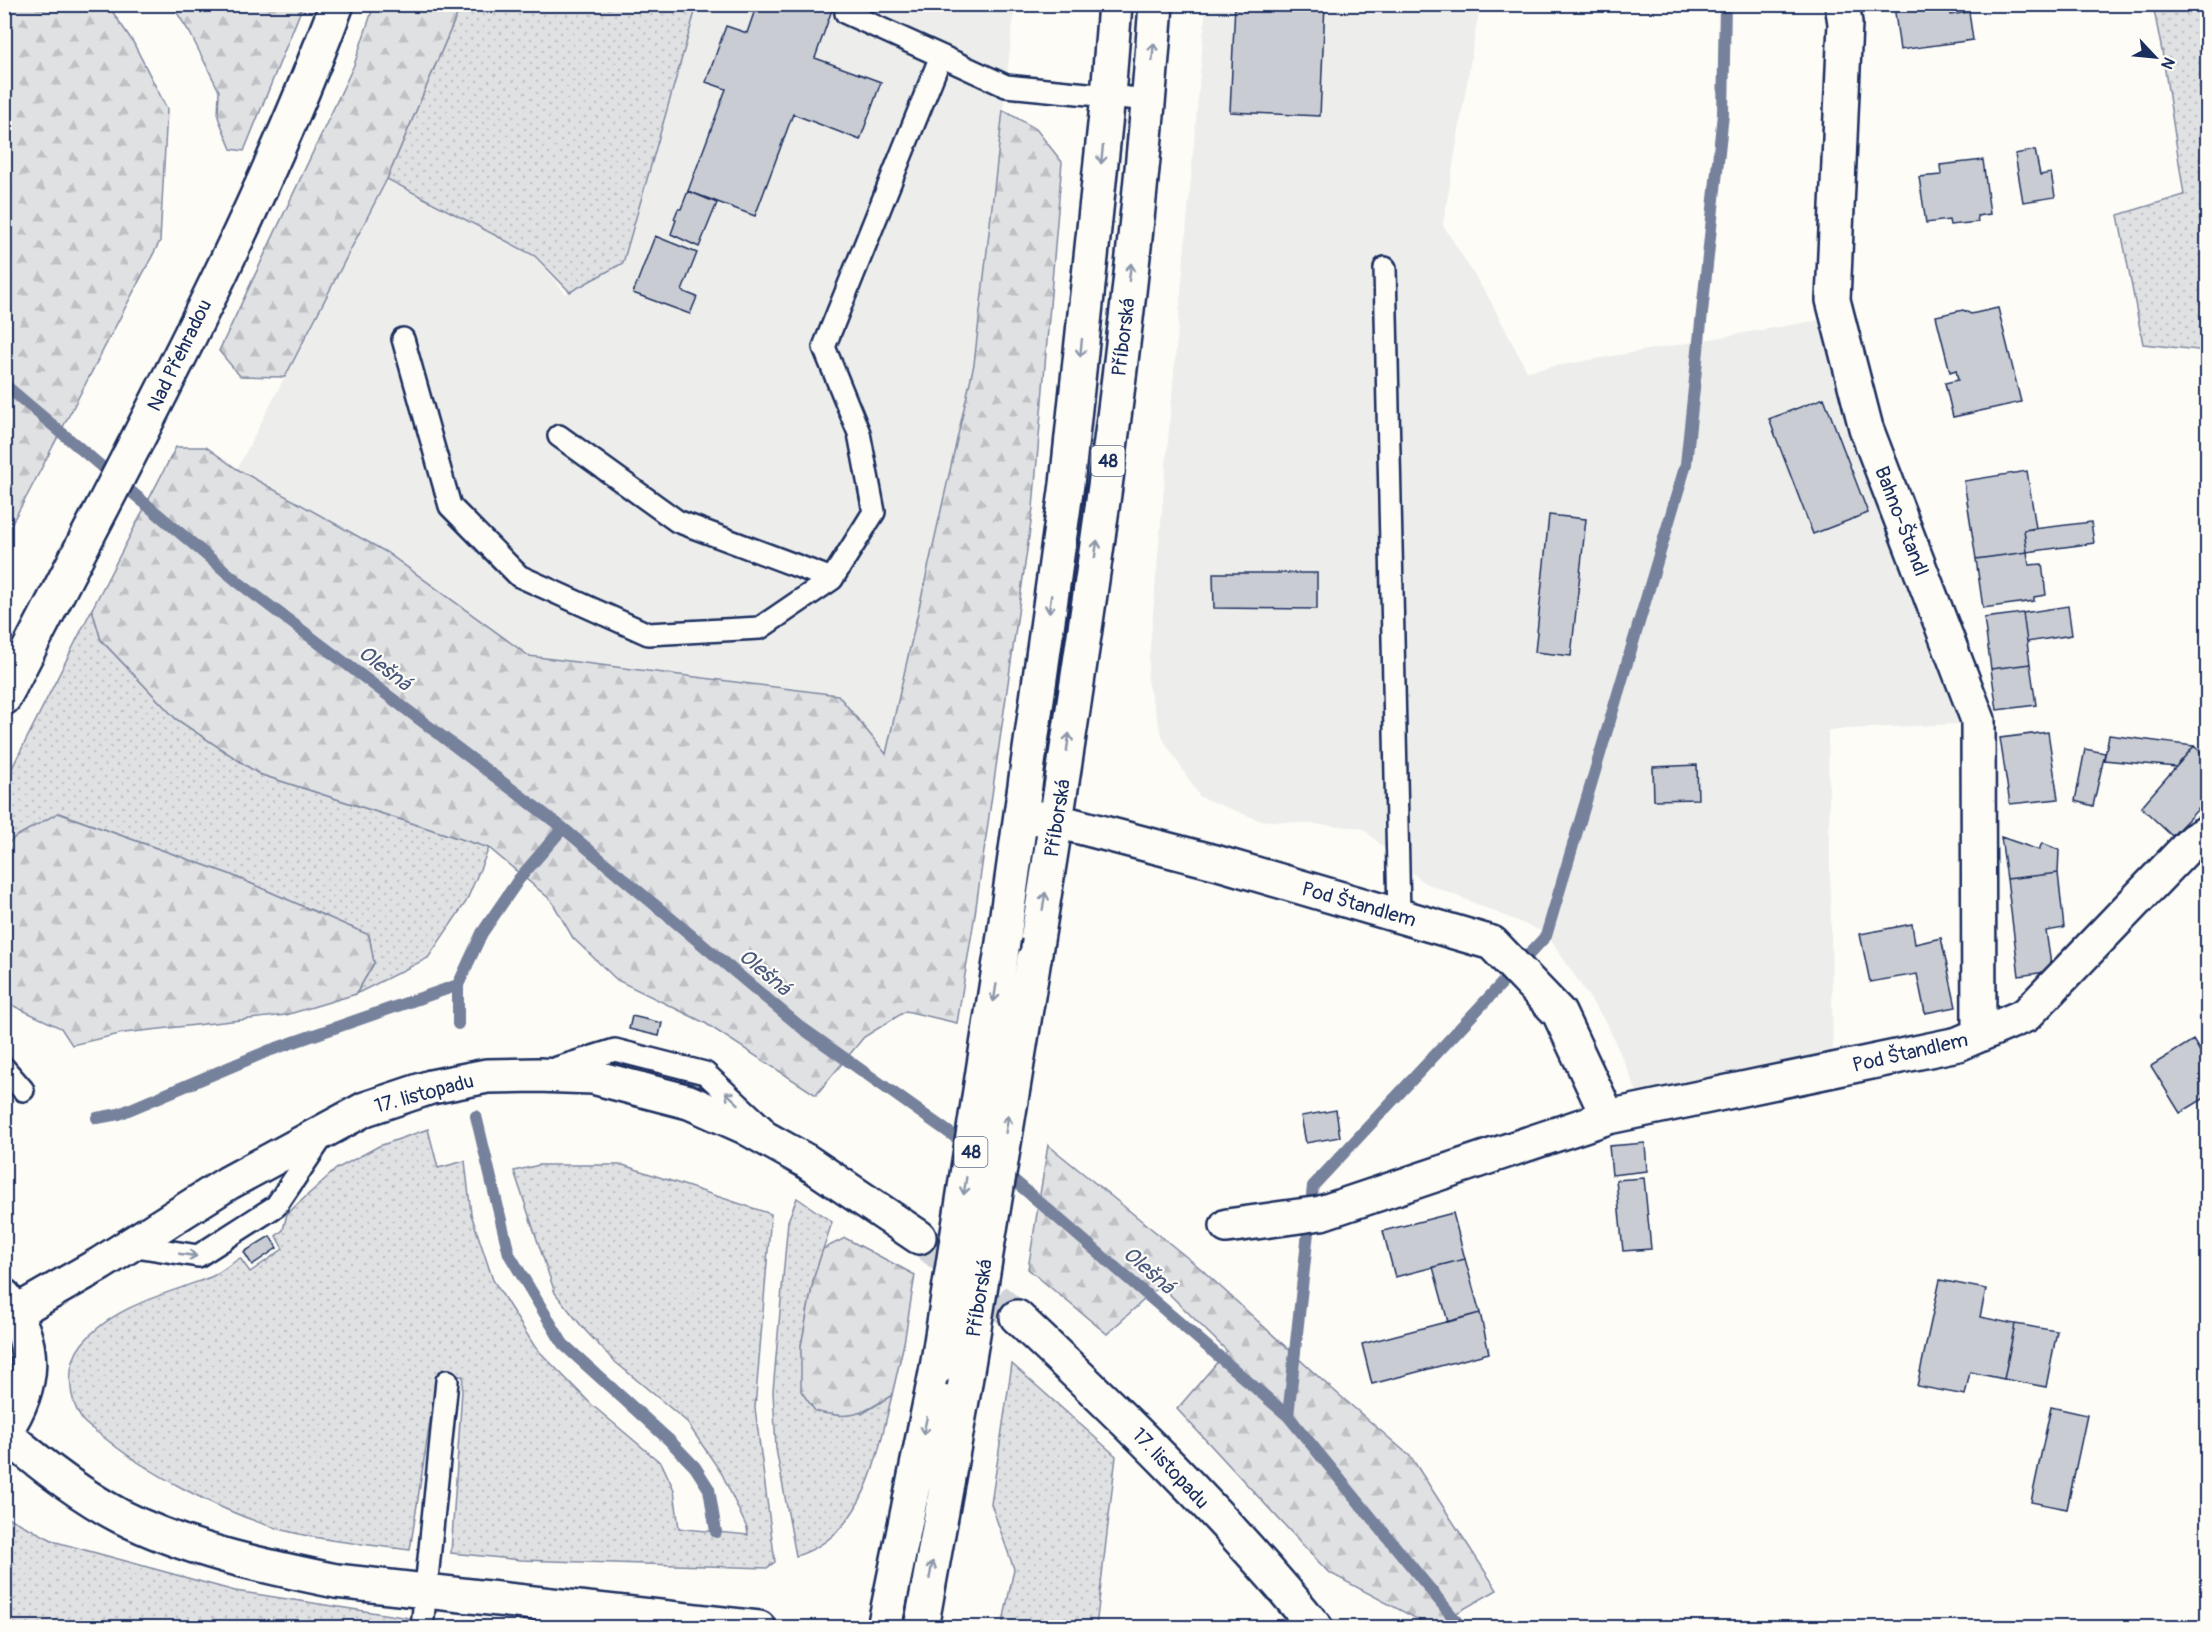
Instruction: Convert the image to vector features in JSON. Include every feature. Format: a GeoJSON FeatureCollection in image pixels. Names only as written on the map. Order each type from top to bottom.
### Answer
{"type":"FeatureCollection","features":[{"type":"Feature","properties":{"kind":"main road","name":"Nad Přehradou"},"geometry":{"type":"LineString","coordinates":[[4,698],[149,416],[258,194],[314,66],[337,4]]}},
{"type":"Feature","properties":{"kind":"main road","name":"Příborská"},"geometry":{"type":"LineString","coordinates":[[884,1628],[937,1368],[1004,936],[1067,484],[1108,96],[1115,4]]}},
{"type":"Feature","properties":{"kind":"main road","name":"Příborská"},"geometry":{"type":"LineString","coordinates":[[921,1628],[964,1389],[1057,821],[1105,488],[1149,100],[1156,4]]}},
{"type":"Feature","properties":{"kind":"main road","name":"Bahno-Štandl"},"geometry":{"type":"LineString","coordinates":[[1842,4],[1845,34],[1833,300],[1866,428],[1978,720],[1979,1035]]}},
{"type":"Feature","properties":{"kind":"main road","name":"Pod Štandlem"},"geometry":{"type":"LineString","coordinates":[[1021,814],[1057,821],[1215,862],[1492,944],[1559,1013],[1608,1117]]}},
{"type":"Feature","properties":{"kind":"main road","name":"Pod Štandlem"},"geometry":{"type":"LineString","coordinates":[[1227,1226],[1321,1213],[1608,1117],[1958,1044],[2026,1015],[2194,840],[2208,832]]}},
{"type":"Feature","properties":{"kind":"main road","name":"17. listopadu"},"geometry":{"type":"LineString","coordinates":[[10,1304],[130,1245],[228,1183],[365,1109],[430,1087],[487,1076],[593,1077],[689,1102],[746,1127],[790,1152],[919,1237]]}},
{"type":"Feature","properties":{"kind":"main road"},"geometry":{"type":"LineString","coordinates":[[10,1304],[26,1336],[29,1361],[27,1387],[19,1411],[4,1432],[39,1463],[119,1516],[165,1536],[268,1567],[336,1581],[759,1628]]}},
{"type":"Feature","properties":{"kind":"main road","name":"17. listopadu"},"geometry":{"type":"LineString","coordinates":[[1017,1317],[1129,1423],[1283,1587],[1316,1628]]}},
{"type":"Feature","properties":{"kind":"lane"},"geometry":{"type":"LineString","coordinates":[[846,13],[1006,86],[1149,100]]}},
{"type":"Feature","properties":{"kind":"lane"},"geometry":{"type":"LineString","coordinates":[[403,339],[450,506],[519,576],[648,634],[760,628],[832,579],[874,512],[859,433],[824,347],[940,56]]}},
{"type":"Feature","properties":{"kind":"lane"},"geometry":{"type":"LineString","coordinates":[[1384,268],[1399,916]]}},
{"type":"Feature","properties":{"kind":"lane"},"geometry":{"type":"LineString","coordinates":[[559,436],[676,522],[832,579]]}},
{"type":"Feature","properties":{"kind":"lane"},"geometry":{"type":"LineString","coordinates":[[4,1068],[24,1090]]}},
{"type":"Feature","properties":{"kind":"lane"},"geometry":{"type":"LineString","coordinates":[[130,1245],[198,1256],[276,1206],[327,1129]]}},
{"type":"Feature","properties":{"kind":"lane"},"geometry":{"type":"LineString","coordinates":[[422,1628],[447,1381]]}},
{"type":"Feature","properties":{"kind":"shaded area"},"geometry":{"type":"Polygon","coordinates":[[[697,5],[1015,5],[974,364],[886,755],[838,694],[529,656],[386,552],[237,469],[387,179],[535,256],[566,294],[623,263],[697,5]]]}},
{"type":"Feature","properties":{"kind":"shaded area"},"geometry":{"type":"Polygon","coordinates":[[[1206,5],[1480,5],[1443,225],[1490,300],[1527,371],[1819,320],[1960,724],[1828,730],[1833,1058],[1639,1096],[1607,1024],[1546,933],[1423,882],[1362,828],[1259,820],[1200,797],[1163,739],[1147,682],[1206,5]]]}},
{"type":"Feature","properties":{"kind":"green space"},"geometry":{"type":"Polygon","coordinates":[[[5,4],[108,5],[133,42],[167,109],[160,241],[5,535],[5,4]]]}},
{"type":"Feature","properties":{"kind":"green space"},"geometry":{"type":"Polygon","coordinates":[[[172,5],[303,5],[244,151],[231,149],[218,117],[219,91],[190,33],[172,5]]]}},
{"type":"Feature","properties":{"kind":"green space"},"geometry":{"type":"Polygon","coordinates":[[[374,5],[461,5],[387,179],[285,377],[240,376],[219,351],[354,65],[374,5]]]}},
{"type":"Feature","properties":{"kind":"green space"},"geometry":{"type":"Polygon","coordinates":[[[461,5],[697,5],[623,263],[570,292],[535,256],[387,179],[461,5]]]}},
{"type":"Feature","properties":{"kind":"green space"},"geometry":{"type":"Polygon","coordinates":[[[2153,5],[2207,5],[2207,351],[2143,344],[2118,215],[2184,195],[2153,5]]]}},
{"type":"Feature","properties":{"kind":"green space"},"geometry":{"type":"Polygon","coordinates":[[[1003,110],[1036,129],[1062,162],[1033,508],[975,914],[957,1023],[906,1011],[864,1037],[816,1095],[705,1023],[617,980],[573,938],[551,900],[489,848],[259,774],[176,719],[101,640],[92,609],[176,447],[206,447],[237,469],[386,552],[529,656],[838,695],[886,754],[974,364],[1003,110]]]}},
{"type":"Feature","properties":{"kind":"green space"},"geometry":{"type":"Polygon","coordinates":[[[92,609],[101,640],[176,719],[259,774],[489,848],[466,902],[428,958],[356,994],[374,963],[369,935],[229,874],[59,813],[15,837],[5,847],[4,784],[92,609]]]}},
{"type":"Feature","properties":{"kind":"green space"},"geometry":{"type":"Polygon","coordinates":[[[58,813],[229,874],[369,935],[374,963],[356,994],[286,1015],[124,1033],[72,1045],[61,1028],[5,1002],[5,847],[15,837],[58,813]]]}},
{"type":"Feature","properties":{"kind":"green space"},"geometry":{"type":"Polygon","coordinates":[[[428,1129],[438,1168],[465,1161],[471,1214],[493,1280],[535,1347],[592,1405],[662,1464],[674,1490],[679,1528],[748,1535],[747,1528],[722,1474],[686,1421],[614,1361],[555,1293],[514,1171],[539,1165],[623,1165],[771,1214],[755,1408],[775,1562],[767,1568],[521,1560],[451,1553],[463,1376],[437,1376],[410,1550],[309,1536],[276,1528],[231,1512],[139,1463],[83,1421],[74,1403],[71,1372],[77,1352],[92,1333],[129,1308],[213,1276],[240,1258],[250,1272],[283,1249],[276,1236],[283,1230],[287,1214],[336,1169],[379,1146],[428,1129]]]}},
{"type":"Feature","properties":{"kind":"green space"},"geometry":{"type":"Polygon","coordinates":[[[1048,1145],[1200,1268],[1323,1381],[1411,1457],[1497,1590],[1432,1627],[1328,1572],[1177,1409],[1227,1351],[1160,1285],[1107,1334],[1028,1269],[1048,1145]]]}},
{"type":"Feature","properties":{"kind":"green space"},"geometry":{"type":"Polygon","coordinates":[[[797,1198],[832,1222],[814,1277],[801,1346],[862,1414],[892,1395],[873,1468],[853,1512],[838,1531],[819,1546],[796,1556],[776,1449],[773,1391],[788,1221],[797,1198]]]}},
{"type":"Feature","properties":{"kind":"green space"},"geometry":{"type":"Polygon","coordinates":[[[845,1238],[915,1275],[904,1343],[892,1395],[856,1414],[838,1415],[815,1411],[801,1391],[801,1346],[814,1277],[823,1249],[845,1238]]]}},
{"type":"Feature","properties":{"kind":"green space"},"geometry":{"type":"Polygon","coordinates":[[[1012,1364],[1116,1456],[1096,1627],[1002,1627],[1014,1569],[991,1504],[1012,1364]]]}},
{"type":"Feature","properties":{"kind":"green space"},"geometry":{"type":"Polygon","coordinates":[[[5,1516],[56,1542],[235,1591],[467,1627],[5,1628],[5,1516]]]}},
{"type":"Feature","properties":{"kind":"building"},"geometry":{"type":"Polygon","coordinates":[[[757,4],[834,4],[815,58],[881,82],[860,140],[793,114],[755,216],[688,191],[726,89],[706,82],[726,26],[747,33],[757,4]]]}},
{"type":"Feature","properties":{"kind":"building"},"geometry":{"type":"Polygon","coordinates":[[[1235,4],[1325,4],[1320,116],[1230,112],[1235,4]]]}},
{"type":"Feature","properties":{"kind":"building"},"geometry":{"type":"Polygon","coordinates":[[[1950,4],[1951,15],[1969,12],[1973,40],[1900,50],[1894,5],[1950,4]]]}},
{"type":"Feature","properties":{"kind":"building"},"geometry":{"type":"Polygon","coordinates":[[[2035,150],[2040,175],[2051,173],[2055,197],[2023,202],[2015,154],[2035,150]]]}},
{"type":"Feature","properties":{"kind":"building"},"geometry":{"type":"Polygon","coordinates":[[[1983,160],[1990,214],[1977,216],[1978,222],[1950,225],[1949,220],[1926,223],[1919,177],[1941,175],[1940,165],[1983,160]]]}},
{"type":"Feature","properties":{"kind":"building"},"geometry":{"type":"Polygon","coordinates":[[[688,191],[717,203],[699,247],[671,234],[676,220],[674,219],[688,191]]]}},
{"type":"Feature","properties":{"kind":"building"},"geometry":{"type":"Polygon","coordinates":[[[655,236],[697,253],[682,291],[697,297],[690,314],[633,293],[655,236]]]}},
{"type":"Feature","properties":{"kind":"building"},"geometry":{"type":"Polygon","coordinates":[[[1998,308],[2021,402],[1953,417],[1945,383],[1958,380],[1956,370],[1950,372],[1936,316],[1963,310],[1971,314],[1998,308]]]}},
{"type":"Feature","properties":{"kind":"building"},"geometry":{"type":"Polygon","coordinates":[[[1824,398],[1868,513],[1813,534],[1769,419],[1824,398]]]}},
{"type":"Feature","properties":{"kind":"building"},"geometry":{"type":"Polygon","coordinates":[[[2027,471],[2036,528],[2024,530],[2027,552],[1976,559],[1964,481],[2027,471]]]}},
{"type":"Feature","properties":{"kind":"building"},"geometry":{"type":"Polygon","coordinates":[[[1549,515],[1586,519],[1571,656],[1535,652],[1549,515]]]}},
{"type":"Feature","properties":{"kind":"building"},"geometry":{"type":"Polygon","coordinates":[[[2091,522],[2094,543],[2027,552],[2024,530],[2091,522]]]}},
{"type":"Feature","properties":{"kind":"building"},"geometry":{"type":"Polygon","coordinates":[[[2027,552],[2029,565],[2042,564],[2046,595],[2034,597],[2034,601],[1983,608],[1976,559],[2027,552]]]}},
{"type":"Feature","properties":{"kind":"building"},"geometry":{"type":"Polygon","coordinates":[[[1213,573],[1317,573],[1317,609],[1214,608],[1213,573]]]}},
{"type":"Feature","properties":{"kind":"building"},"geometry":{"type":"Polygon","coordinates":[[[2068,606],[2072,635],[2027,642],[2023,613],[2068,606]]]}},
{"type":"Feature","properties":{"kind":"building"},"geometry":{"type":"Polygon","coordinates":[[[2023,613],[2030,664],[1991,669],[1984,618],[2023,613]]]}},
{"type":"Feature","properties":{"kind":"building"},"geometry":{"type":"Polygon","coordinates":[[[2030,664],[2036,705],[1997,710],[1991,669],[2030,664]]]}},
{"type":"Feature","properties":{"kind":"building"},"geometry":{"type":"Polygon","coordinates":[[[2048,732],[2058,799],[2010,804],[2000,738],[2048,732]]]}},
{"type":"Feature","properties":{"kind":"building"},"geometry":{"type":"Polygon","coordinates":[[[2109,735],[2194,746],[2176,767],[2104,760],[2109,735]]]}},
{"type":"Feature","properties":{"kind":"building"},"geometry":{"type":"Polygon","coordinates":[[[2194,746],[2208,759],[2208,799],[2172,836],[2141,807],[2194,746]]]}},
{"type":"Feature","properties":{"kind":"building"},"geometry":{"type":"Polygon","coordinates":[[[2085,749],[2105,753],[2093,806],[2075,801],[2085,749]]]}},
{"type":"Feature","properties":{"kind":"building"},"geometry":{"type":"Polygon","coordinates":[[[1697,765],[1698,799],[1654,800],[1653,767],[1697,765]]]}},
{"type":"Feature","properties":{"kind":"building"},"geometry":{"type":"Polygon","coordinates":[[[2001,837],[2039,850],[2042,843],[2059,850],[2058,873],[2007,879],[2001,837]]]}},
{"type":"Feature","properties":{"kind":"building"},"geometry":{"type":"Polygon","coordinates":[[[2058,873],[2064,928],[2046,931],[2052,971],[2019,976],[2007,879],[2058,873]]]}},
{"type":"Feature","properties":{"kind":"building"},"geometry":{"type":"Polygon","coordinates":[[[1912,924],[1915,944],[1941,938],[1956,1007],[1925,1013],[1917,974],[1870,982],[1860,934],[1912,924]]]}},
{"type":"Feature","properties":{"kind":"building"},"geometry":{"type":"Polygon","coordinates":[[[632,1016],[662,1023],[659,1036],[629,1029],[632,1016]]]}},
{"type":"Feature","properties":{"kind":"building"},"geometry":{"type":"Polygon","coordinates":[[[2193,1040],[2204,1058],[2208,1056],[2208,1096],[2180,1113],[2151,1066],[2193,1040]]]}},
{"type":"Feature","properties":{"kind":"building"},"geometry":{"type":"Polygon","coordinates":[[[1336,1110],[1340,1137],[1306,1143],[1301,1116],[1336,1110]]]}},
{"type":"Feature","properties":{"kind":"building"},"geometry":{"type":"Polygon","coordinates":[[[1645,1143],[1647,1171],[1612,1175],[1609,1146],[1645,1143]]]}},
{"type":"Feature","properties":{"kind":"building"},"geometry":{"type":"Polygon","coordinates":[[[1644,1178],[1651,1249],[1623,1251],[1616,1180],[1644,1178]]]}},
{"type":"Feature","properties":{"kind":"building"},"geometry":{"type":"Polygon","coordinates":[[[1453,1213],[1465,1259],[1395,1277],[1383,1231],[1453,1213]]]}},
{"type":"Feature","properties":{"kind":"building"},"geometry":{"type":"Polygon","coordinates":[[[270,1236],[277,1248],[252,1265],[244,1252],[270,1236]]]}},
{"type":"Feature","properties":{"kind":"building"},"geometry":{"type":"Polygon","coordinates":[[[1465,1259],[1480,1313],[1448,1322],[1433,1267],[1465,1259]]]}},
{"type":"Feature","properties":{"kind":"building"},"geometry":{"type":"Polygon","coordinates":[[[1940,1280],[1986,1289],[1980,1317],[2015,1324],[2004,1379],[1970,1372],[1965,1395],[1917,1386],[1940,1280]]]}},
{"type":"Feature","properties":{"kind":"building"},"geometry":{"type":"Polygon","coordinates":[[[1480,1313],[1489,1353],[1372,1384],[1362,1344],[1480,1313]]]}},
{"type":"Feature","properties":{"kind":"building"},"geometry":{"type":"Polygon","coordinates":[[[2015,1324],[2057,1331],[2046,1387],[2004,1379],[2015,1324]]]}},
{"type":"Feature","properties":{"kind":"building"},"geometry":{"type":"Polygon","coordinates":[[[2051,1407],[2087,1415],[2067,1509],[2031,1502],[2051,1407]]]}},
{"type":"Feature","properties":{"kind":"waterway"},"geometry":{"type":"LineString","coordinates":[[1288,1416],[1313,1186],[1546,936],[1686,464],[1723,114],[1725,4]]}},
{"type":"Feature","properties":{"kind":"waterway","name":"Olešná"},"geometry":{"type":"LineString","coordinates":[[4,384],[238,582],[563,828],[802,1028],[968,1146]]}},
{"type":"Feature","properties":{"kind":"waterway"},"geometry":{"type":"LineString","coordinates":[[458,1024],[458,985],[482,933],[519,879],[563,828]]}},
{"type":"Feature","properties":{"kind":"waterway"},"geometry":{"type":"LineString","coordinates":[[97,1118],[119,1114],[268,1051],[458,985]]}},
{"type":"Feature","properties":{"kind":"waterway"},"geometry":{"type":"LineString","coordinates":[[476,1116],[509,1254],[563,1344],[669,1440],[695,1467],[709,1489],[716,1532]]}},
{"type":"Feature","properties":{"kind":"waterway","name":"Olešná"},"geometry":{"type":"LineString","coordinates":[[1002,1170],[1288,1416],[1462,1628]]}},
{"type":"Feature","properties":{"kind":"tunnel"},"geometry":{"type":"LineString","coordinates":[[919,1237],[1017,1317]]}}]}
